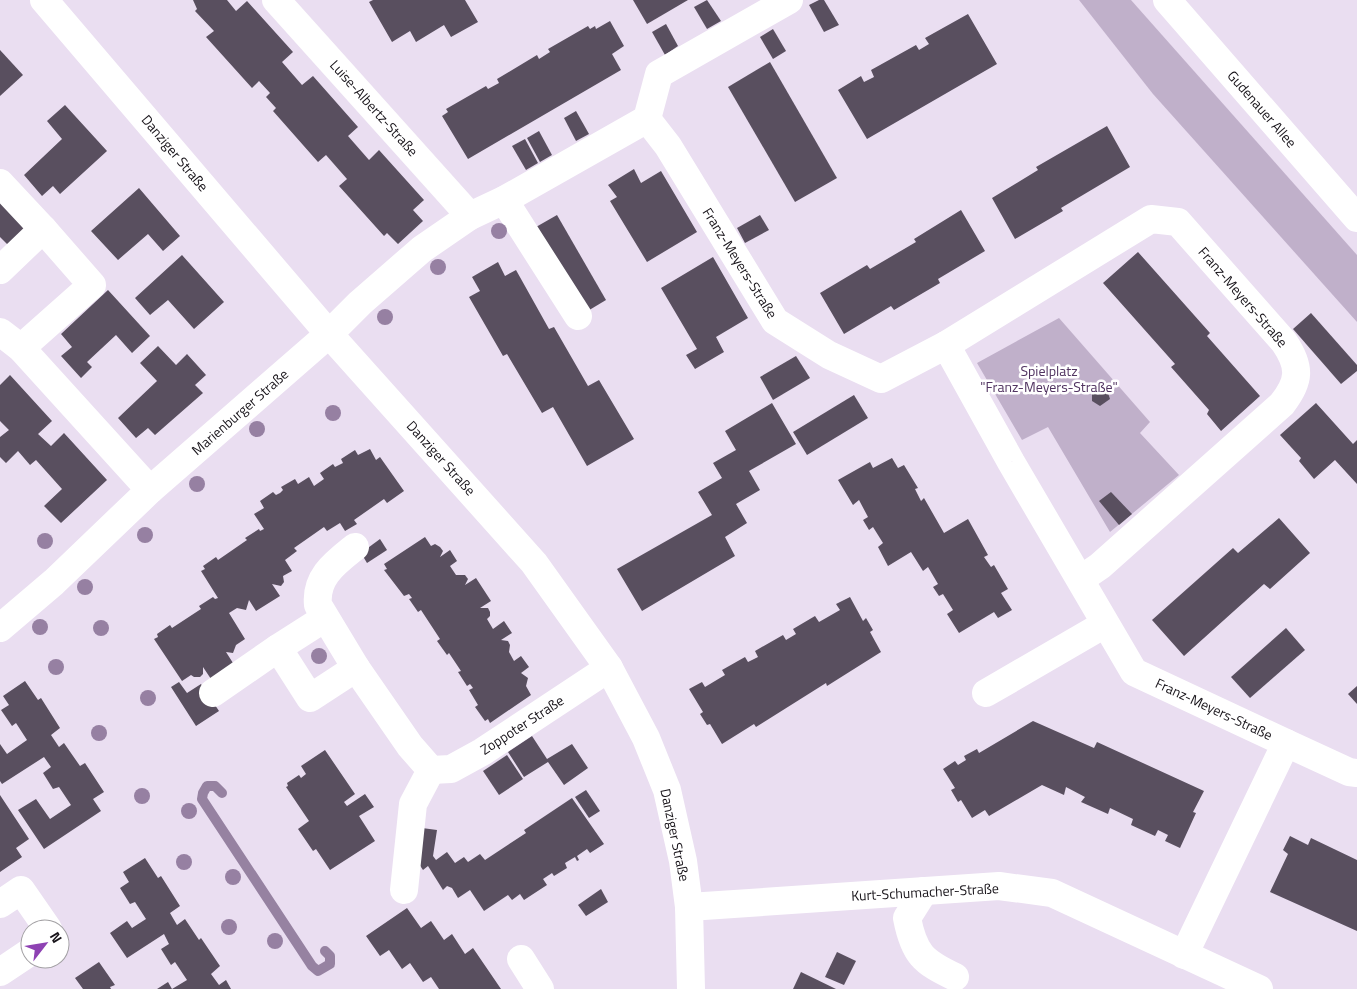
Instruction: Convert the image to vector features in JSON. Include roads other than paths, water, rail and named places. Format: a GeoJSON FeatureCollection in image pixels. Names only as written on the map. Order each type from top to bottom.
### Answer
{"type":"FeatureCollection","features":[{"type":"Feature","properties":{"kind":"street","name":"Danziger Straße"},"geometry":{"type":"LineString","coordinates":[[44,0],[329,334],[534,563],[609,668],[646,738],[667,790],[683,862],[689,907],[691,989]]}},
{"type":"Feature","properties":{"kind":"street","name":"Luise-Albertz-Straße"},"geometry":{"type":"LineString","coordinates":[[276,0],[470,216]]}},
{"type":"Feature","properties":{"kind":"street"},"geometry":{"type":"LineString","coordinates":[[647,119],[659,74],[788,0]]}},
{"type":"Feature","properties":{"kind":"street","name":"Gudenauer Allee"},"geometry":{"type":"LineString","coordinates":[[1166,0],[1357,218]]}},
{"type":"Feature","properties":{"kind":"street","name":"Marienburger Straße"},"geometry":{"type":"LineString","coordinates":[[0,628],[54,582],[150,490],[329,334],[360,303],[422,249],[470,216],[504,200],[647,119]]}},
{"type":"Feature","properties":{"kind":"street","name":"Franz-Meyers-Straße"},"geometry":{"type":"LineString","coordinates":[[647,119],[668,146],[775,321],[829,355],[881,379],[946,345],[1151,219],[1178,222],[1284,342],[1295,358],[1297,374],[1293,390],[1282,404],[1100,566],[1080,579]]}},
{"type":"Feature","properties":{"kind":"street"},"geometry":{"type":"LineString","coordinates":[[0,183],[92,285],[21,348]]}},
{"type":"Feature","properties":{"kind":"street"},"geometry":{"type":"LineString","coordinates":[[504,200],[578,316]]}},
{"type":"Feature","properties":{"kind":"street"},"geometry":{"type":"LineString","coordinates":[[0,270],[42,230]]}},
{"type":"Feature","properties":{"kind":"street"},"geometry":{"type":"LineString","coordinates":[[0,332],[21,348],[150,490]]}},
{"type":"Feature","properties":{"kind":"street","name":"Franz-Meyers-Straße"},"geometry":{"type":"LineString","coordinates":[[946,345],[1011,462],[1134,672],[1286,743],[1184,955]]}},
{"type":"Feature","properties":{"kind":"street"},"geometry":{"type":"LineString","coordinates":[[355,547],[328,569],[317,593],[318,605],[356,668],[410,746],[431,770],[413,804],[404,890]]}},
{"type":"Feature","properties":{"kind":"street"},"geometry":{"type":"LineString","coordinates":[[213,693],[325,618]]}},
{"type":"Feature","properties":{"kind":"street"},"geometry":{"type":"LineString","coordinates":[[986,693],[1105,624]]}},
{"type":"Feature","properties":{"kind":"street"},"geometry":{"type":"LineString","coordinates":[[278,648],[310,698],[356,668]]}},
{"type":"Feature","properties":{"kind":"street","name":"Zoppoter Straße"},"geometry":{"type":"LineString","coordinates":[[431,770],[451,769],[482,752],[609,668]]}},
{"type":"Feature","properties":{"kind":"street"},"geometry":{"type":"LineString","coordinates":[[1286,743],[1349,772],[1357,773]]}},
{"type":"Feature","properties":{"kind":"street","name":"Kurt-Schumacher-Straße"},"geometry":{"type":"LineString","coordinates":[[689,907],[999,886],[1052,893],[1259,989]]}},
{"type":"Feature","properties":{"kind":"street"},"geometry":{"type":"LineString","coordinates":[[0,904],[21,890],[41,919]]}},
{"type":"Feature","properties":{"kind":"street"},"geometry":{"type":"LineString","coordinates":[[924,891],[907,918],[914,946],[932,966],[955,977]]}},
{"type":"Feature","properties":{"kind":"street"},"geometry":{"type":"LineString","coordinates":[[0,972],[20,959]]}},
{"type":"Feature","properties":{"kind":"street"},"geometry":{"type":"LineString","coordinates":[[521,959],[540,989]]}},
{"type":"Feature","properties":{"kind":"waterway"},"geometry":{"type":"LineString","coordinates":[[222,793],[215,786],[207,786],[202,799],[312,966],[318,971],[330,964],[330,956],[325,951]]}},
{"type":"Feature","properties":{"kind":"park label","name":"Spielplatz \"Franz-Meyers-Straße\""},"geometry":{"type":"Point","coordinates":[1049,380]}}]}
